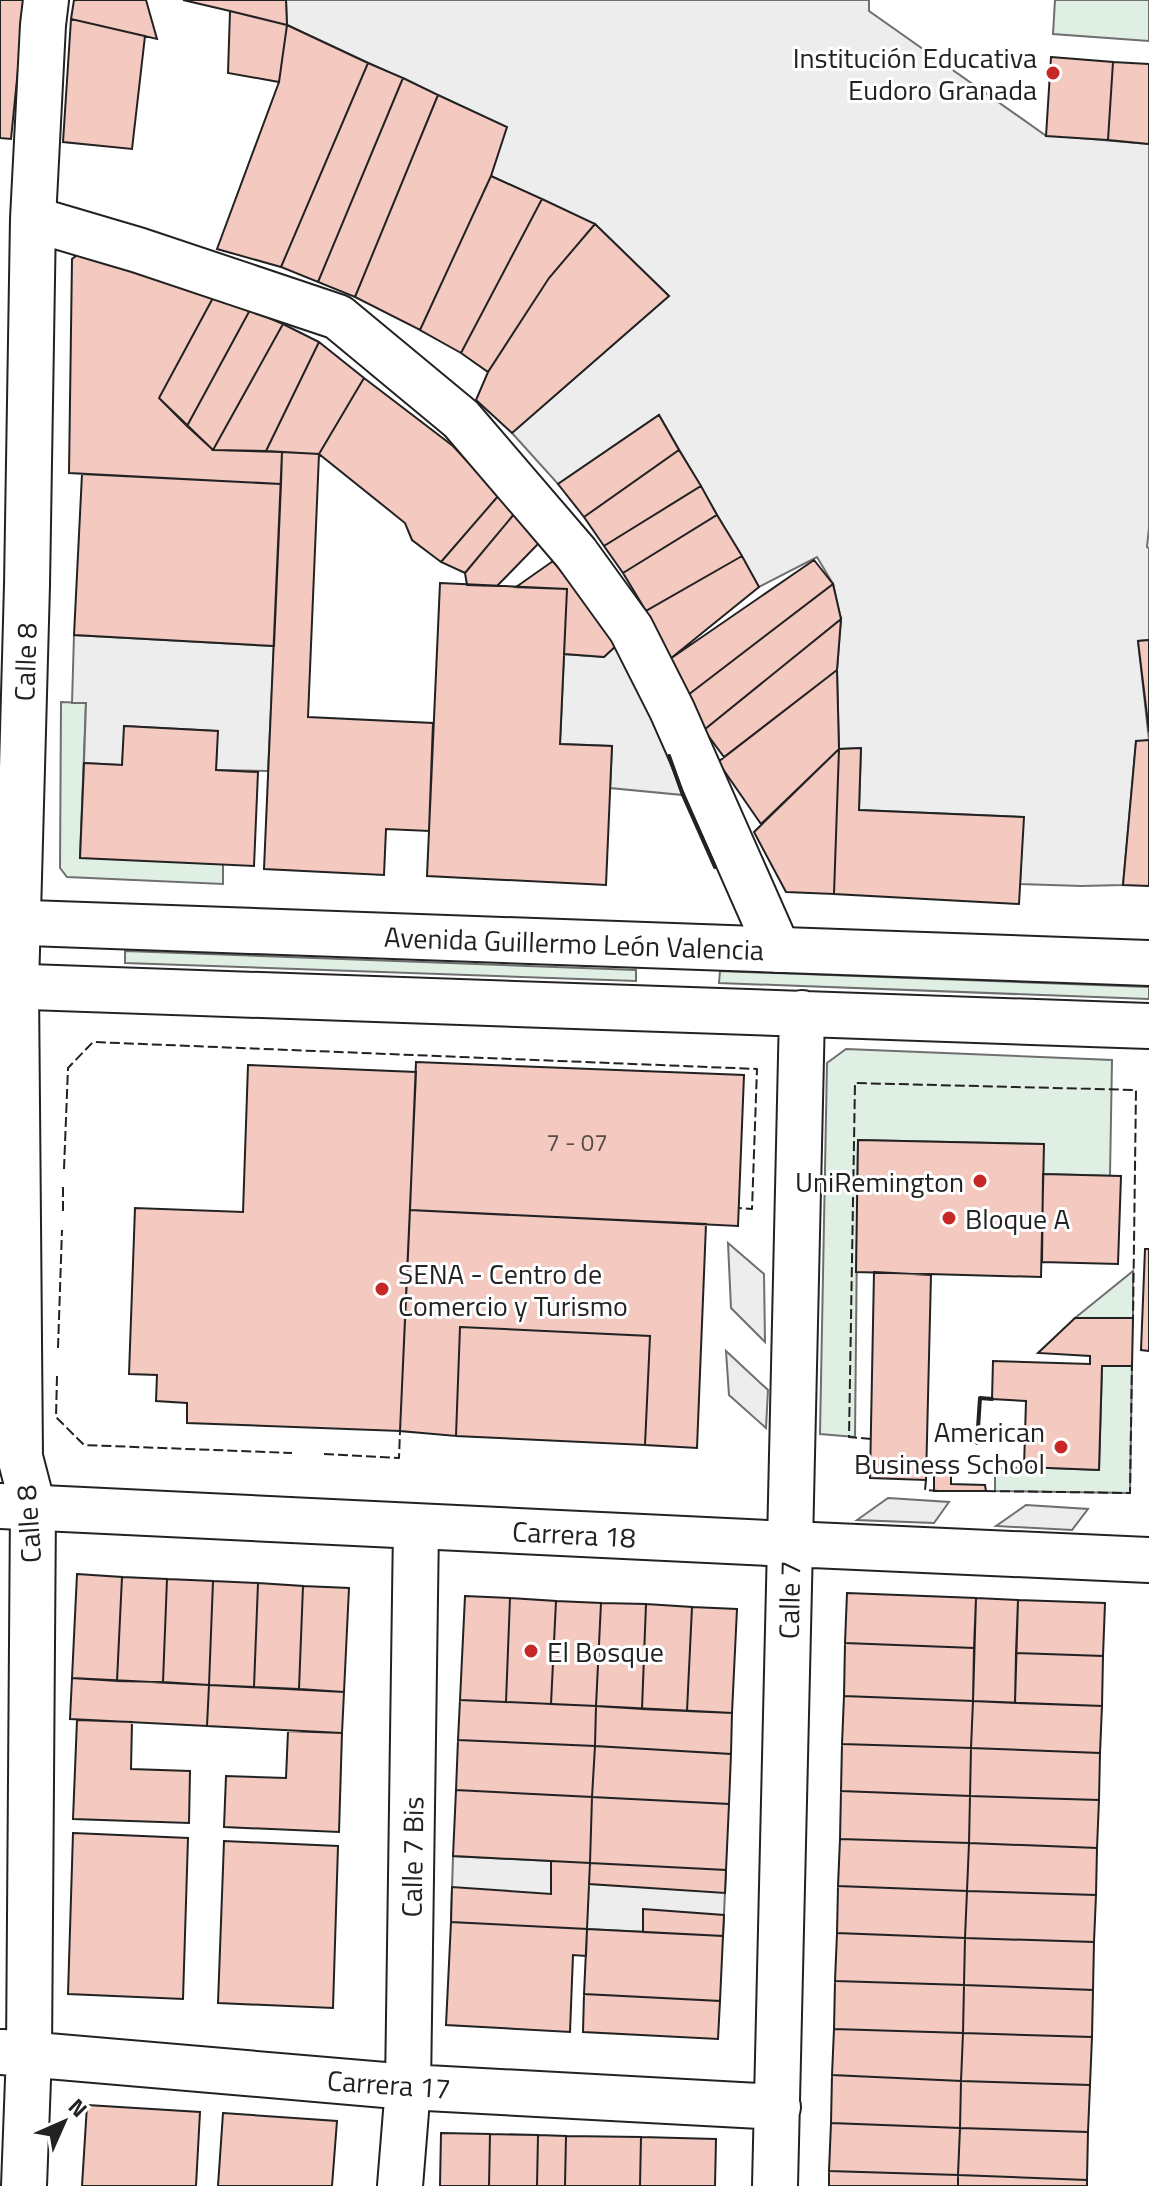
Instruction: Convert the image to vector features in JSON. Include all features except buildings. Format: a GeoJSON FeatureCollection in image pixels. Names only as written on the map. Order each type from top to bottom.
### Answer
{"type":"FeatureCollection","features":[{"type":"Feature","properties":{"kind":"street","name":"Calle 8"},"geometry":{"type":"LineString","coordinates":[[24,2186],[15,2053],[16,1506],[20,1457],[8,986],[27,585],[33,219],[46,0]]}},
{"type":"Feature","properties":{"kind":"street"},"geometry":{"type":"LineString","coordinates":[[33,219],[138,250],[338,317],[461,419],[576,553],[631,629],[672,710],[778,950]]}},
{"type":"Feature","properties":{"kind":"street","name":"Avenida Guillermo León Valencia"},"geometry":{"type":"LineString","coordinates":[[9,923],[1149,963]]}},
{"type":"Feature","properties":{"kind":"street"},"geometry":{"type":"LineString","coordinates":[[8,986],[1149,1026]]}},
{"type":"Feature","properties":{"kind":"street","name":"Calle 7"},"geometry":{"type":"LineString","coordinates":[[775,2186],[802,1013]]}},
{"type":"Feature","properties":{"kind":"street","name":"Carrera 18"},"geometry":{"type":"LineString","coordinates":[[16,1506],[1149,1560]]}},
{"type":"Feature","properties":{"kind":"street","name":"Calle 7 Bis"},"geometry":{"type":"LineString","coordinates":[[400,2186],[408,2087],[416,1527]]}},
{"type":"Feature","properties":{"kind":"street","name":"Carrera 17"},"geometry":{"type":"LineString","coordinates":[[15,2053],[408,2087],[778,2107]]}},
{"type":"Feature","properties":{"kind":"green space"},"geometry":{"type":"Polygon","coordinates":[[[1055,0],[1149,0],[1149,41],[1053,34],[1055,0]]]}},
{"type":"Feature","properties":{"kind":"green space"},"geometry":{"type":"Polygon","coordinates":[[[61,702],[86,703],[80,857],[223,864],[223,884],[67,877],[60,868],[61,702]]]}},
{"type":"Feature","properties":{"kind":"green space"},"geometry":{"type":"Polygon","coordinates":[[[125,951],[636,970],[636,981],[125,963],[125,951]]]}},
{"type":"Feature","properties":{"kind":"green space"},"geometry":{"type":"Polygon","coordinates":[[[720,971],[1149,987],[1149,999],[719,983],[720,971]]]}},
{"type":"Feature","properties":{"kind":"green space"},"geometry":{"type":"Polygon","coordinates":[[[846,1049],[1112,1060],[1110,1176],[1043,1174],[1043,1144],[858,1140],[855,1437],[820,1434],[827,1063],[846,1049]]]}},
{"type":"Feature","properties":{"kind":"green space"},"geometry":{"type":"Polygon","coordinates":[[[1133,1271],[1133,1318],[1075,1318],[1133,1271]]]}},
{"type":"Feature","properties":{"kind":"green space"},"geometry":{"type":"Polygon","coordinates":[[[1102,1366],[1132,1366],[1130,1493],[995,1491],[995,1469],[1099,1470],[1102,1366]]]}},
{"type":"Feature","properties":{"kind":"shaded area"},"geometry":{"type":"Polygon","coordinates":[[[286,0],[869,0],[869,11],[1045,135],[1149,144],[1149,640],[1138,641],[1149,740],[1136,742],[1123,885],[1020,884],[1023,817],[859,810],[861,748],[839,749],[837,670],[841,619],[833,584],[817,557],[759,587],[659,415],[558,484],[512,433],[669,296],[595,224],[491,176],[506,127],[287,25],[286,0]]]}},
{"type":"Feature","properties":{"kind":"shaded area"},"geometry":{"type":"Polygon","coordinates":[[[74,635],[274,646],[268,771],[216,770],[217,731],[125,726],[122,765],[84,763],[86,703],[72,703],[74,635]]]}},
{"type":"Feature","properties":{"kind":"shaded area"},"geometry":{"type":"Polygon","coordinates":[[[618,644],[650,703],[683,795],[610,788],[612,746],[560,744],[564,654],[604,657],[618,644]]]}},
{"type":"Feature","properties":{"kind":"shaded area"},"geometry":{"type":"Polygon","coordinates":[[[728,1243],[764,1274],[765,1342],[731,1308],[728,1243]]]}},
{"type":"Feature","properties":{"kind":"shaded area"},"geometry":{"type":"Polygon","coordinates":[[[726,1351],[768,1390],[766,1428],[729,1395],[726,1351]]]}},
{"type":"Feature","properties":{"kind":"shaded area"},"geometry":{"type":"Polygon","coordinates":[[[888,1498],[949,1502],[934,1523],[857,1520],[888,1498]]]}},
{"type":"Feature","properties":{"kind":"shaded area"},"geometry":{"type":"Polygon","coordinates":[[[1026,1505],[1088,1509],[1072,1530],[996,1526],[1026,1505]]]}},
{"type":"Feature","properties":{"kind":"shaded area"},"geometry":{"type":"Polygon","coordinates":[[[453,1856],[726,1870],[723,1936],[451,1922],[453,1856]]]}},
{"type":"Feature","properties":{"kind":"fence"},"geometry":{"type":"LineString","coordinates":[[64,1169],[68,1068],[93,1042],[757,1069],[752,1209],[739,1208]]}},
{"type":"Feature","properties":{"kind":"fence"},"geometry":{"type":"LineString","coordinates":[[871,1439],[849,1437],[855,1083],[1136,1090],[1133,1321]]}},
{"type":"Feature","properties":{"kind":"fence"},"geometry":{"type":"LineString","coordinates":[[63,1186],[63,1211]]}},
{"type":"Feature","properties":{"kind":"fence"},"geometry":{"type":"LineString","coordinates":[[58,1348],[62,1230]]}},
{"type":"Feature","properties":{"kind":"fence"},"geometry":{"type":"LineString","coordinates":[[986,1491],[1130,1493],[1132,1361]]}},
{"type":"Feature","properties":{"kind":"fence"},"geometry":{"type":"LineString","coordinates":[[57,1376],[56,1417],[84,1445],[292,1453]]}},
{"type":"Feature","properties":{"kind":"fence"},"geometry":{"type":"LineString","coordinates":[[324,1454],[399,1458],[400,1431]]}},
{"type":"Feature","properties":{"kind":"fence"},"geometry":{"type":"LineString","coordinates":[[926,1480],[925,1490],[940,1491]]}},
{"type":"Feature","properties":{"kind":"wall"},"geometry":{"type":"LineString","coordinates":[[669,756],[715,867]]}},
{"type":"Feature","properties":{"kind":"wall"},"geometry":{"type":"LineString","coordinates":[[977,1443],[980,1398],[992,1399]]}},
{"type":"Feature","properties":{"kind":"place","name":"Institución Educativa Eudoro Granada"},"geometry":{"type":"Point","coordinates":[1053,73]}},
{"type":"Feature","properties":{"kind":"place","name":"UniRemington"},"geometry":{"type":"Point","coordinates":[980,1181]}},
{"type":"Feature","properties":{"kind":"place","name":"Bloque A"},"geometry":{"type":"Point","coordinates":[949,1218]}},
{"type":"Feature","properties":{"kind":"place","name":"SENA - Centro de Comercio y Turismo"},"geometry":{"type":"Point","coordinates":[382,1289]}},
{"type":"Feature","properties":{"kind":"place","name":"American Business School"},"geometry":{"type":"Point","coordinates":[1061,1447]}},
{"type":"Feature","properties":{"kind":"place","name":"El Bosque"},"geometry":{"type":"Point","coordinates":[531,1651]}}]}
